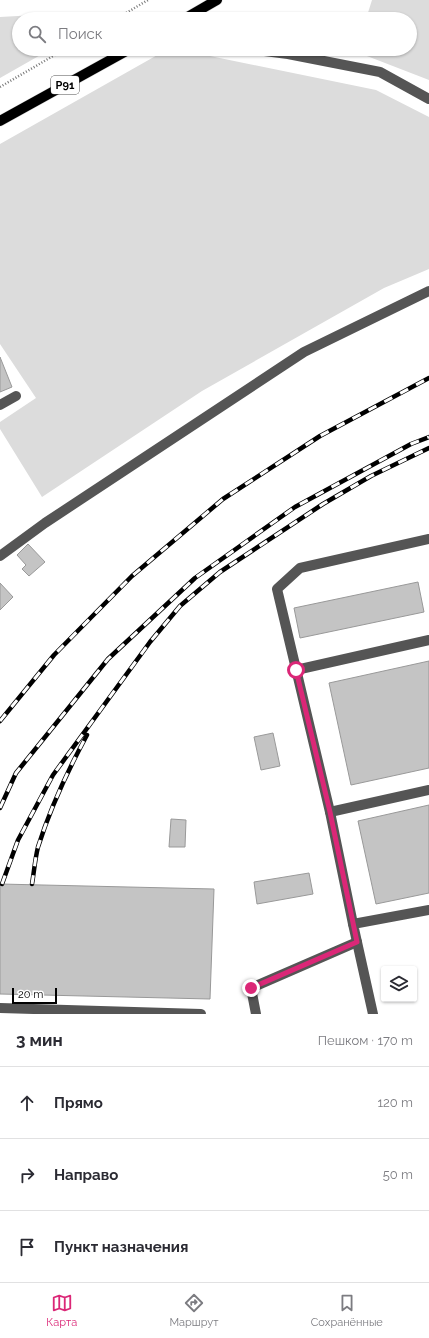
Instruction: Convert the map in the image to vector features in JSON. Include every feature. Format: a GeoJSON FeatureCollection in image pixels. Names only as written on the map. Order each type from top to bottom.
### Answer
{"type":"FeatureCollection","features":[{"type":"Feature","properties":{"kind":"main road"},"geometry":{"type":"LineString","coordinates":[[196,12],[217,0]]}},
{"type":"Feature","properties":{"kind":"main road","name":"Р91"},"geometry":{"type":"LineString","coordinates":[[0,121],[117,56]]}},
{"type":"Feature","properties":{"kind":"street"},"geometry":{"type":"LineString","coordinates":[[298,56],[380,72],[429,99]]}},
{"type":"Feature","properties":{"kind":"street"},"geometry":{"type":"LineString","coordinates":[[0,556],[45,522],[78,502],[304,352],[429,291]]}},
{"type":"Feature","properties":{"kind":"street"},"geometry":{"type":"LineString","coordinates":[[0,405],[16,396]]}},
{"type":"Feature","properties":{"kind":"street"},"geometry":{"type":"LineString","coordinates":[[373,1014],[330,812],[277,589],[300,568],[429,539]]}},
{"type":"Feature","properties":{"kind":"street"},"geometry":{"type":"LineString","coordinates":[[296,670],[429,640]]}},
{"type":"Feature","properties":{"kind":"street"},"geometry":{"type":"LineString","coordinates":[[330,812],[429,790]]}},
{"type":"Feature","properties":{"kind":"street"},"geometry":{"type":"LineString","coordinates":[[353,924],[429,910]]}},
{"type":"Feature","properties":{"kind":"street"},"geometry":{"type":"LineString","coordinates":[[256,1014],[251,988],[357,942]]}},
{"type":"Feature","properties":{"kind":"street"},"geometry":{"type":"LineString","coordinates":[[0,1008],[202,1014]]}},
{"type":"Feature","properties":{"kind":"path"},"geometry":{"type":"LineString","coordinates":[[128,12],[148,0]]}},
{"type":"Feature","properties":{"kind":"path"},"geometry":{"type":"LineString","coordinates":[[0,87],[53,56]]}},
{"type":"Feature","properties":{"kind":"shaded area"},"geometry":{"type":"Polygon","coordinates":[[[372,0],[429,0],[429,80],[367,56],[417,56],[417,12],[368,12],[372,0]]]}},
{"type":"Feature","properties":{"kind":"shaded area"},"geometry":{"type":"Polygon","coordinates":[[[12,16],[12,56],[39,56],[0,78],[0,17],[12,16]]]}},
{"type":"Feature","properties":{"kind":"shaded area"},"geometry":{"type":"Polygon","coordinates":[[[156,56],[210,56],[376,90],[429,117],[429,269],[384,288],[202,391],[42,497],[0,429],[0,422],[36,398],[0,344],[0,144],[156,56]]]}},
{"type":"Feature","properties":{"kind":"building"},"geometry":{"type":"Polygon","coordinates":[[[0,357],[12,387],[0,392],[0,357]]]}},
{"type":"Feature","properties":{"kind":"building"},"geometry":{"type":"Polygon","coordinates":[[[28,544],[45,562],[29,576],[22,569],[26,565],[17,555],[28,544]]]}},
{"type":"Feature","properties":{"kind":"building"},"geometry":{"type":"Polygon","coordinates":[[[418,582],[424,612],[300,638],[294,608],[418,582]]]}},
{"type":"Feature","properties":{"kind":"building"},"geometry":{"type":"Polygon","coordinates":[[[0,583],[13,597],[0,610],[0,583]]]}},
{"type":"Feature","properties":{"kind":"building"},"geometry":{"type":"Polygon","coordinates":[[[429,661],[429,768],[351,785],[329,683],[429,661]]]}},
{"type":"Feature","properties":{"kind":"building"},"geometry":{"type":"Polygon","coordinates":[[[273,733],[280,766],[261,770],[254,737],[273,733]]]}},
{"type":"Feature","properties":{"kind":"building"},"geometry":{"type":"Polygon","coordinates":[[[429,805],[429,893],[376,904],[358,821],[429,805]]]}},
{"type":"Feature","properties":{"kind":"building"},"geometry":{"type":"Polygon","coordinates":[[[171,819],[186,820],[185,847],[169,847],[171,819]]]}},
{"type":"Feature","properties":{"kind":"building"},"geometry":{"type":"Polygon","coordinates":[[[309,873],[313,894],[257,904],[254,882],[309,873]]]}},
{"type":"Feature","properties":{"kind":"building"},"geometry":{"type":"Polygon","coordinates":[[[0,884],[214,889],[210,999],[0,994],[0,884]]]}},
{"type":"Feature","properties":{"kind":"railway"},"geometry":{"type":"LineString","coordinates":[[0,721],[54,655],[132,576],[223,499],[320,436],[429,378]]}},
{"type":"Feature","properties":{"kind":"railway"},"geometry":{"type":"LineString","coordinates":[[0,808],[16,773],[108,659],[195,578],[295,507],[411,444],[429,437]]}},
{"type":"Feature","properties":{"kind":"railway"},"geometry":{"type":"LineString","coordinates":[[2,884],[18,840],[53,775],[150,642],[180,606],[220,572],[323,504],[371,476],[429,448]]}},
{"type":"Feature","properties":{"kind":"railway"},"geometry":{"type":"LineString","coordinates":[[32,884],[38,847],[48,818],[66,776],[87,735]]}},
{"type":"Feature","properties":{"kind":"route"},"geometry":{"type":"LineString","coordinates":[[251,988],[357,942],[330,812],[296,670]]}}]}
